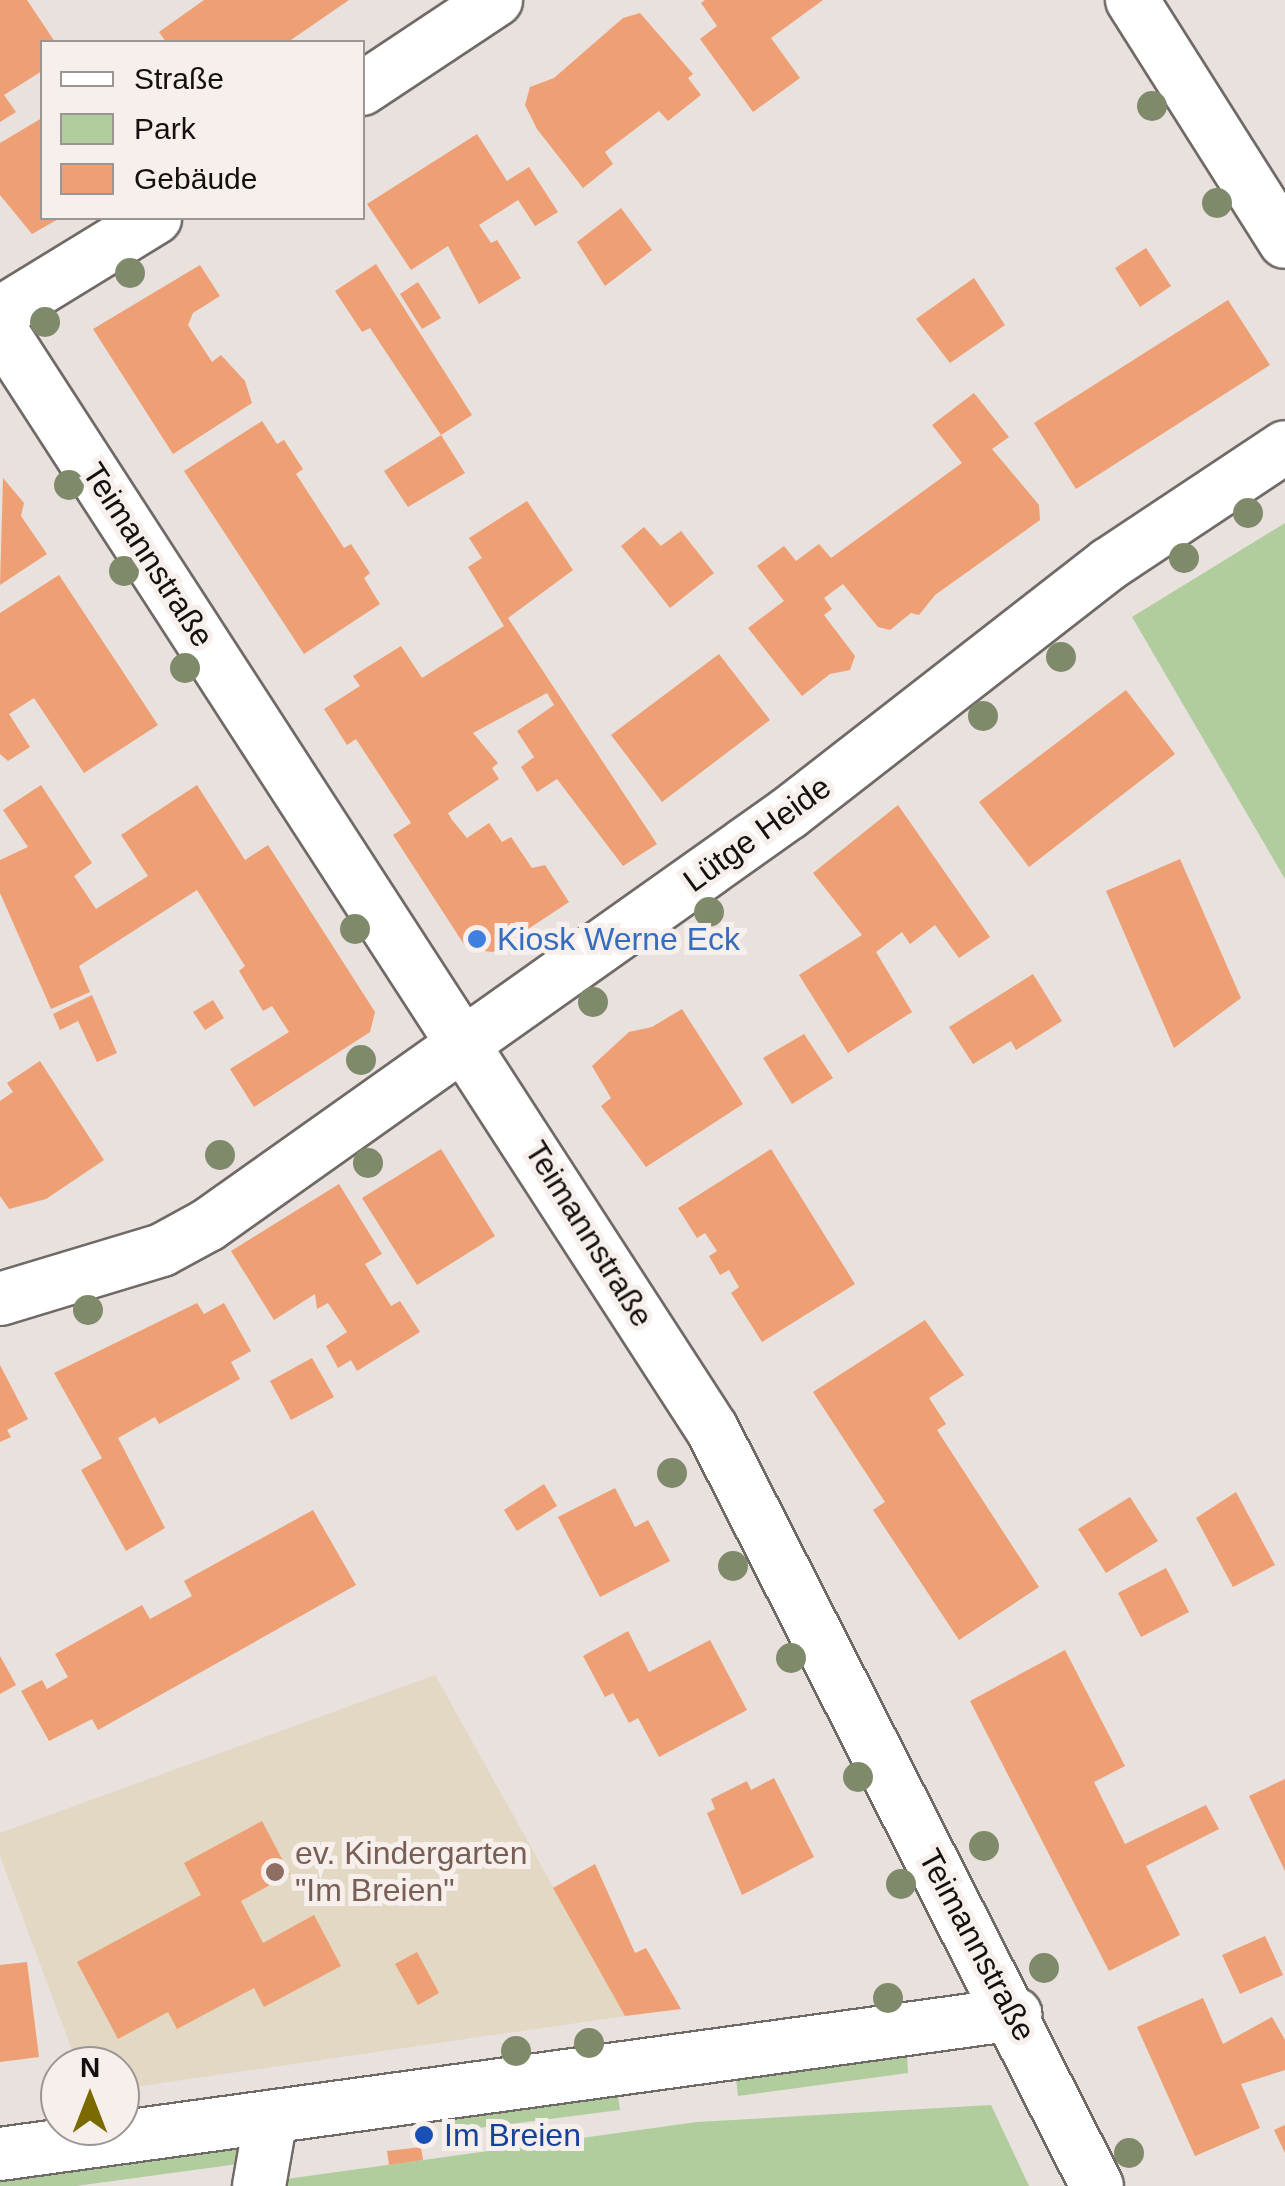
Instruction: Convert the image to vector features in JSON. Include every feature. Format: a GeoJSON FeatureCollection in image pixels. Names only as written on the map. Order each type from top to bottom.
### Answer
{"type":"FeatureCollection","features":[{"type":"Feature","properties":{"kind":"street"},"geometry":{"type":"LineString","coordinates":[[365,87],[496,0]]}},
{"type":"Feature","properties":{"kind":"street"},"geometry":{"type":"LineString","coordinates":[[1132,0],[1285,242]]}},
{"type":"Feature","properties":{"kind":"street"},"geometry":{"type":"LineString","coordinates":[[0,313],[151,220]]}},
{"type":"Feature","properties":{"kind":"street","name":"Teimannstraße"},"geometry":{"type":"LineString","coordinates":[[0,329],[467,1043],[712,1429],[1015,2014],[1097,2186]]}},
{"type":"Feature","properties":{"kind":"street","name":"Lütge Heide"},"geometry":{"type":"LineString","coordinates":[[0,1298],[162,1250],[192,1233],[789,813],[1109,564],[1285,448]]}},
{"type":"Feature","properties":{"kind":"street"},"geometry":{"type":"LineString","coordinates":[[0,2154],[1015,2014]]}},
{"type":"Feature","properties":{"kind":"street"},"geometry":{"type":"LineString","coordinates":[[258,2186],[271,2117]]}},
{"type":"Feature","properties":{"kind":"shaded area","name":"ev. Kindergarten \"Im Breien\""},"geometry":{"type":"Polygon","coordinates":[[[435,1675],[625,2016],[140,2086],[140,2046],[71,2046],[0,1856],[0,1833],[435,1675]]]}},
{"type":"Feature","properties":{"kind":"green space"},"geometry":{"type":"Polygon","coordinates":[[[1285,523],[1285,879],[1132,617],[1285,523]]]}},
{"type":"Feature","properties":{"kind":"green space"},"geometry":{"type":"Polygon","coordinates":[[[907,2054],[908,2073],[738,2096],[736,2078],[907,2054]]]}},
{"type":"Feature","properties":{"kind":"green space"},"geometry":{"type":"Polygon","coordinates":[[[618,2095],[620,2110],[446,2132],[444,2118],[618,2095]]]}},
{"type":"Feature","properties":{"kind":"green space"},"geometry":{"type":"Polygon","coordinates":[[[991,2105],[1029,2186],[236,2186],[697,2122],[991,2105]]]}},
{"type":"Feature","properties":{"kind":"green space"},"geometry":{"type":"Polygon","coordinates":[[[245,2144],[238,2164],[76,2186],[0,2186],[0,2176],[245,2144]]]}},
{"type":"Feature","properties":{"kind":"building"},"geometry":{"type":"Polygon","coordinates":[[[0,0],[27,0],[54,40],[40,40],[40,72],[4,95],[16,112],[0,122],[0,0]]]}},
{"type":"Feature","properties":{"kind":"building"},"geometry":{"type":"Polygon","coordinates":[[[204,0],[349,0],[291,40],[165,40],[159,32],[204,0]]]}},
{"type":"Feature","properties":{"kind":"building"},"geometry":{"type":"Polygon","coordinates":[[[823,0],[771,38],[800,78],[753,112],[700,39],[717,26],[701,3],[823,0]]]}},
{"type":"Feature","properties":{"kind":"building"},"geometry":{"type":"Polygon","coordinates":[[[640,13],[693,74],[688,78],[701,95],[668,121],[659,111],[605,152],[613,164],[583,188],[537,129],[525,105],[530,87],[554,78],[623,18],[640,13]]]}},
{"type":"Feature","properties":{"kind":"building"},"geometry":{"type":"Polygon","coordinates":[[[40,119],[40,220],[56,220],[32,234],[0,195],[0,143],[40,119]]]}},
{"type":"Feature","properties":{"kind":"building"},"geometry":{"type":"Polygon","coordinates":[[[477,134],[507,181],[529,167],[558,212],[535,226],[518,200],[479,225],[491,243],[497,240],[521,278],[479,304],[448,246],[411,270],[367,204],[477,134]]]}},
{"type":"Feature","properties":{"kind":"building"},"geometry":{"type":"Polygon","coordinates":[[[621,208],[652,250],[605,286],[577,242],[621,208]]]}},
{"type":"Feature","properties":{"kind":"building"},"geometry":{"type":"Polygon","coordinates":[[[1146,248],[1171,286],[1140,307],[1115,268],[1146,248]]]}},
{"type":"Feature","properties":{"kind":"building"},"geometry":{"type":"Polygon","coordinates":[[[376,264],[472,415],[441,435],[370,328],[362,332],[335,291],[376,264]]]}},
{"type":"Feature","properties":{"kind":"building"},"geometry":{"type":"Polygon","coordinates":[[[200,265],[220,296],[193,313],[188,325],[212,362],[221,355],[245,381],[252,403],[173,454],[93,329],[200,265]]]}},
{"type":"Feature","properties":{"kind":"building"},"geometry":{"type":"Polygon","coordinates":[[[974,278],[1005,325],[950,363],[916,319],[974,278]]]}},
{"type":"Feature","properties":{"kind":"building"},"geometry":{"type":"Polygon","coordinates":[[[418,282],[441,318],[422,329],[400,294],[418,282]]]}},
{"type":"Feature","properties":{"kind":"building"},"geometry":{"type":"Polygon","coordinates":[[[1228,300],[1270,365],[1076,489],[1034,423],[1228,300]]]}},
{"type":"Feature","properties":{"kind":"building"},"geometry":{"type":"Polygon","coordinates":[[[974,393],[1009,437],[992,449],[1039,505],[1040,520],[935,595],[919,615],[911,613],[890,630],[878,627],[843,584],[824,598],[832,609],[824,615],[855,656],[850,670],[830,674],[802,696],[748,628],[784,601],[757,566],[784,546],[796,561],[819,544],[831,558],[962,463],[932,425],[974,393]]]}},
{"type":"Feature","properties":{"kind":"building"},"geometry":{"type":"Polygon","coordinates":[[[262,421],[277,444],[284,440],[303,469],[296,474],[344,548],[351,544],[370,573],[364,578],[380,604],[304,654],[184,471],[262,421]]]}},
{"type":"Feature","properties":{"kind":"building"},"geometry":{"type":"Polygon","coordinates":[[[441,435],[465,473],[408,507],[384,471],[441,435]]]}},
{"type":"Feature","properties":{"kind":"building"},"geometry":{"type":"Polygon","coordinates":[[[3,478],[24,503],[21,516],[47,554],[0,585],[3,478]]]}},
{"type":"Feature","properties":{"kind":"building"},"geometry":{"type":"Polygon","coordinates":[[[527,501],[573,570],[508,618],[657,844],[623,866],[557,779],[537,792],[521,767],[534,757],[517,731],[554,705],[547,693],[473,733],[498,763],[492,768],[499,779],[448,813],[467,838],[489,823],[502,842],[511,837],[532,868],[545,865],[569,902],[493,952],[467,949],[393,835],[411,823],[356,739],[347,745],[324,709],[360,686],[353,676],[401,646],[422,678],[504,626],[468,567],[482,558],[469,538],[527,501]]]}},
{"type":"Feature","properties":{"kind":"building"},"geometry":{"type":"Polygon","coordinates":[[[644,527],[661,546],[681,531],[714,573],[670,608],[621,546],[644,527]]]}},
{"type":"Feature","properties":{"kind":"building"},"geometry":{"type":"Polygon","coordinates":[[[59,575],[158,725],[84,773],[34,698],[9,714],[30,747],[8,761],[0,754],[0,613],[59,575]]]}},
{"type":"Feature","properties":{"kind":"building"},"geometry":{"type":"Polygon","coordinates":[[[719,654],[770,720],[662,802],[611,735],[719,654]]]}},
{"type":"Feature","properties":{"kind":"building"},"geometry":{"type":"Polygon","coordinates":[[[1126,690],[1175,754],[1029,867],[979,802],[1126,690]]]}},
{"type":"Feature","properties":{"kind":"building"},"geometry":{"type":"Polygon","coordinates":[[[41,785],[92,863],[74,876],[96,909],[148,876],[121,835],[197,785],[245,860],[268,845],[375,1012],[370,1032],[254,1107],[230,1069],[289,1032],[272,1006],[263,1011],[239,971],[245,966],[197,890],[79,966],[90,992],[51,1009],[0,893],[0,860],[28,847],[3,810],[41,785]]]}},
{"type":"Feature","properties":{"kind":"building"},"geometry":{"type":"Polygon","coordinates":[[[898,805],[990,937],[959,958],[935,925],[910,944],[902,932],[876,952],[912,1012],[848,1053],[799,975],[862,935],[813,873],[898,805]]]}},
{"type":"Feature","properties":{"kind":"building"},"geometry":{"type":"Polygon","coordinates":[[[1180,859],[1241,998],[1174,1048],[1106,891],[1180,859]]]}},
{"type":"Feature","properties":{"kind":"building"},"geometry":{"type":"Polygon","coordinates":[[[1033,974],[1062,1021],[1016,1050],[1011,1041],[973,1064],[949,1027],[1033,974]]]}},
{"type":"Feature","properties":{"kind":"building"},"geometry":{"type":"Polygon","coordinates":[[[92,995],[117,1053],[97,1062],[78,1021],[60,1030],[53,1014],[92,995]]]}},
{"type":"Feature","properties":{"kind":"building"},"geometry":{"type":"Polygon","coordinates":[[[213,1000],[224,1018],[205,1030],[193,1012],[213,1000]]]}},
{"type":"Feature","properties":{"kind":"building"},"geometry":{"type":"Polygon","coordinates":[[[682,1009],[743,1104],[646,1167],[601,1106],[611,1098],[592,1066],[629,1032],[652,1027],[682,1009]]]}},
{"type":"Feature","properties":{"kind":"building"},"geometry":{"type":"Polygon","coordinates":[[[804,1034],[833,1078],[792,1104],[763,1058],[804,1034]]]}},
{"type":"Feature","properties":{"kind":"building"},"geometry":{"type":"Polygon","coordinates":[[[40,1061],[104,1160],[46,1199],[9,1209],[0,1196],[0,1101],[13,1092],[7,1083],[40,1061]]]}},
{"type":"Feature","properties":{"kind":"building"},"geometry":{"type":"Polygon","coordinates":[[[441,1149],[495,1236],[417,1285],[362,1198],[441,1149]]]}},
{"type":"Feature","properties":{"kind":"building"},"geometry":{"type":"Polygon","coordinates":[[[771,1149],[855,1284],[762,1342],[731,1293],[739,1287],[729,1270],[720,1275],[709,1256],[717,1251],[705,1233],[697,1238],[678,1208],[771,1149]]]}},
{"type":"Feature","properties":{"kind":"building"},"geometry":{"type":"Polygon","coordinates":[[[339,1184],[382,1254],[365,1264],[391,1306],[400,1301],[420,1332],[357,1371],[351,1360],[338,1368],[326,1346],[347,1332],[328,1303],[317,1309],[315,1294],[274,1320],[231,1251],[339,1184]]]}},
{"type":"Feature","properties":{"kind":"building"},"geometry":{"type":"Polygon","coordinates":[[[197,1303],[204,1314],[224,1303],[251,1351],[231,1362],[240,1379],[159,1424],[155,1417],[118,1438],[165,1528],[126,1551],[81,1470],[102,1458],[54,1373],[197,1303]]]}},
{"type":"Feature","properties":{"kind":"building"},"geometry":{"type":"Polygon","coordinates":[[[925,1320],[964,1375],[929,1398],[946,1424],[937,1430],[1039,1587],[959,1640],[873,1510],[885,1502],[813,1392],[925,1320]]]}},
{"type":"Feature","properties":{"kind":"building"},"geometry":{"type":"Polygon","coordinates":[[[312,1358],[334,1397],[291,1420],[270,1381],[312,1358]]]}},
{"type":"Feature","properties":{"kind":"building"},"geometry":{"type":"Polygon","coordinates":[[[0,1365],[28,1419],[7,1430],[11,1437],[0,1442],[0,1365]]]}},
{"type":"Feature","properties":{"kind":"building"},"geometry":{"type":"Polygon","coordinates":[[[544,1484],[557,1506],[517,1531],[504,1510],[544,1484]]]}},
{"type":"Feature","properties":{"kind":"building"},"geometry":{"type":"Polygon","coordinates":[[[615,1488],[635,1527],[648,1520],[670,1561],[600,1597],[558,1517],[615,1488]]]}},
{"type":"Feature","properties":{"kind":"building"},"geometry":{"type":"Polygon","coordinates":[[[1236,1492],[1275,1565],[1233,1587],[1196,1518],[1236,1492]]]}},
{"type":"Feature","properties":{"kind":"building"},"geometry":{"type":"Polygon","coordinates":[[[1130,1497],[1158,1541],[1106,1573],[1078,1529],[1130,1497]]]}},
{"type":"Feature","properties":{"kind":"building"},"geometry":{"type":"Polygon","coordinates":[[[313,1510],[356,1585],[98,1730],[92,1719],[49,1741],[21,1691],[42,1680],[47,1689],[68,1677],[55,1654],[142,1605],[150,1619],[192,1596],[184,1581],[313,1510]]]}},
{"type":"Feature","properties":{"kind":"building"},"geometry":{"type":"Polygon","coordinates":[[[1166,1568],[1189,1612],[1141,1637],[1118,1593],[1166,1568]]]}},
{"type":"Feature","properties":{"kind":"building"},"geometry":{"type":"Polygon","coordinates":[[[628,1631],[649,1672],[710,1640],[747,1710],[659,1757],[638,1718],[629,1723],[613,1693],[605,1697],[583,1656],[628,1631]]]}},
{"type":"Feature","properties":{"kind":"building"},"geometry":{"type":"Polygon","coordinates":[[[1065,1650],[1125,1766],[1094,1782],[1125,1844],[1206,1805],[1219,1829],[1146,1866],[1180,1935],[1109,1971],[970,1701],[1065,1650]]]}},
{"type":"Feature","properties":{"kind":"building"},"geometry":{"type":"Polygon","coordinates":[[[0,1656],[16,1685],[0,1694],[0,1656]]]}},
{"type":"Feature","properties":{"kind":"building"},"geometry":{"type":"Polygon","coordinates":[[[774,1778],[814,1857],[742,1895],[707,1813],[715,1809],[711,1799],[747,1781],[751,1790],[774,1778]]]}},
{"type":"Feature","properties":{"kind":"building"},"geometry":{"type":"Polygon","coordinates":[[[1285,1779],[1285,1871],[1249,1796],[1285,1779]]]}},
{"type":"Feature","properties":{"kind":"building"},"geometry":{"type":"Polygon","coordinates":[[[262,1821],[290,1874],[241,1901],[263,1943],[314,1915],[341,1966],[264,2007],[254,1988],[177,2029],[168,2012],[118,2039],[77,1962],[201,1895],[184,1863],[262,1821]]]}},
{"type":"Feature","properties":{"kind":"building"},"geometry":{"type":"Polygon","coordinates":[[[595,1864],[635,1953],[646,1948],[681,2009],[625,2016],[553,1888],[595,1864]]]}},
{"type":"Feature","properties":{"kind":"building"},"geometry":{"type":"Polygon","coordinates":[[[1265,1936],[1283,1975],[1240,1994],[1222,1955],[1265,1936]]]}},
{"type":"Feature","properties":{"kind":"building"},"geometry":{"type":"Polygon","coordinates":[[[417,1952],[439,1993],[418,2005],[395,1964],[417,1952]]]}},
{"type":"Feature","properties":{"kind":"building"},"geometry":{"type":"Polygon","coordinates":[[[27,1962],[39,2057],[0,2062],[0,1965],[27,1962]]]}},
{"type":"Feature","properties":{"kind":"building"},"geometry":{"type":"Polygon","coordinates":[[[1203,1998],[1223,2044],[1272,2017],[1285,2040],[1285,2070],[1241,2084],[1260,2128],[1195,2156],[1137,2027],[1203,1998]]]}},
{"type":"Feature","properties":{"kind":"building"},"geometry":{"type":"Polygon","coordinates":[[[1285,2125],[1285,2153],[1274,2130],[1285,2125]]]}},
{"type":"Feature","properties":{"kind":"building"},"geometry":{"type":"Polygon","coordinates":[[[421,2147],[423,2160],[389,2165],[387,2151],[421,2147]]]}},
{"type":"Feature","properties":{"kind":"place","name":"Kiosk Werne Eck"},"geometry":{"type":"Point","coordinates":[477,939]}},
{"type":"Feature","properties":{"kind":"place","name":"ev. Kindergarten \"Im Breien\""},"geometry":{"type":"Point","coordinates":[275,1872]}},
{"type":"Feature","properties":{"kind":"place","name":"Im Breien"},"geometry":{"type":"Point","coordinates":[424,2135]}}]}
